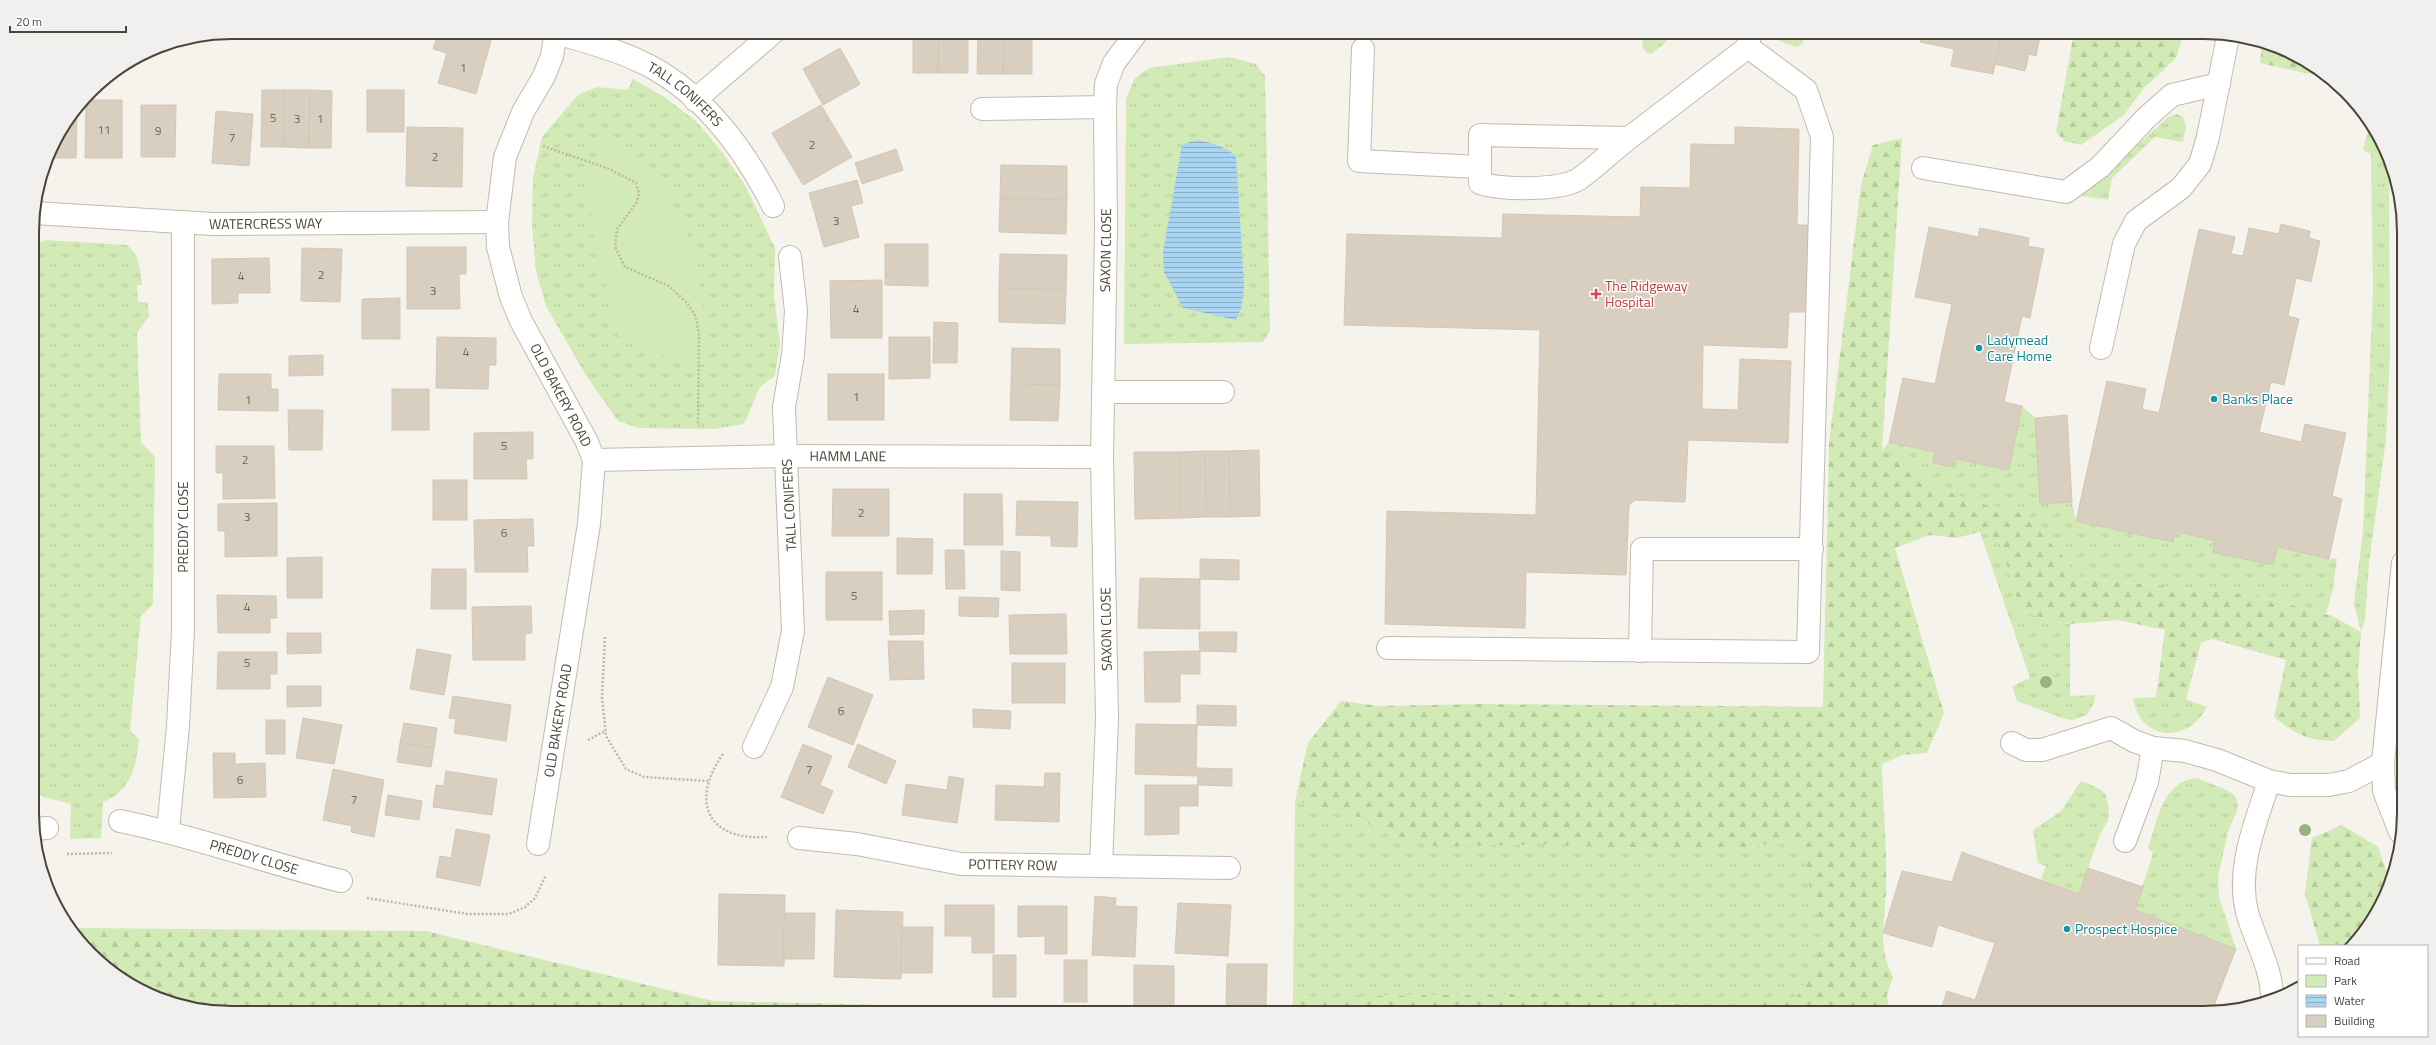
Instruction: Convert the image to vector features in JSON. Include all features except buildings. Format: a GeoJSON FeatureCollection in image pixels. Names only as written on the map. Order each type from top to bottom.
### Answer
{"type":"FeatureCollection","features":[{"type":"Feature","properties":{"kind":"street","name":"OLD BAKERY ROAD"},"geometry":{"type":"LineString","coordinates":[[538,844],[576,599],[590,524],[594,460],[587,442],[521,321],[511,297],[498,247],[496,222],[502,171],[513,133],[544,76],[552,56],[555,39]]}},
{"type":"Feature","properties":{"kind":"street","name":"TALL CONIFERS"},"geometry":{"type":"LineString","coordinates":[[574,39],[637,60],[666,75],[695,100],[746,156],[773,206]]}},
{"type":"Feature","properties":{"kind":"street"},"geometry":{"type":"LineString","coordinates":[[695,100],[766,39]]}},
{"type":"Feature","properties":{"kind":"street","name":"SAXON CLOSE"},"geometry":{"type":"LineString","coordinates":[[1101,866],[1107,719],[1102,457],[1104,107],[1106,84],[1114,63],[1132,39]]}},
{"type":"Feature","properties":{"kind":"street"},"geometry":{"type":"LineString","coordinates":[[1388,648],[1808,652],[1812,550],[1822,137],[1806,90],[1749,39],[1629,138],[1578,179],[1566,184],[1554,186],[1492,186],[1480,183],[1478,167],[1480,135],[1629,138]]}},
{"type":"Feature","properties":{"kind":"street"},"geometry":{"type":"LineString","coordinates":[[2101,348],[2124,244],[2136,221],[2182,188],[2200,164],[2219,84],[2227,41]]}},
{"type":"Feature","properties":{"kind":"street"},"geometry":{"type":"LineString","coordinates":[[1363,48],[1359,161],[1478,167]]}},
{"type":"Feature","properties":{"kind":"street"},"geometry":{"type":"LineString","coordinates":[[1923,168],[2066,192],[2100,167],[2146,118],[2172,96],[2219,84]]}},
{"type":"Feature","properties":{"kind":"street"},"geometry":{"type":"LineString","coordinates":[[982,109],[1104,107]]}},
{"type":"Feature","properties":{"kind":"street","name":"WATERCRESS WAY"},"geometry":{"type":"LineString","coordinates":[[40,212],[214,224],[496,222]]}},
{"type":"Feature","properties":{"kind":"street","name":"PREDDY CLOSE"},"geometry":{"type":"LineString","coordinates":[[168,830],[178,726],[183,630],[183,223]]}},
{"type":"Feature","properties":{"kind":"street","name":"TALL CONIFERS"},"geometry":{"type":"LineString","coordinates":[[754,748],[782,686],[793,631],[784,407],[793,355],[796,311],[790,257]]}},
{"type":"Feature","properties":{"kind":"street"},"geometry":{"type":"LineString","coordinates":[[1103,392],[1224,392]]}},
{"type":"Feature","properties":{"kind":"street","name":"HAMM LANE"},"geometry":{"type":"LineString","coordinates":[[594,460],[787,456],[1102,457]]}},
{"type":"Feature","properties":{"kind":"street"},"geometry":{"type":"LineString","coordinates":[[1640,651],[1642,549],[1812,550]]}},
{"type":"Feature","properties":{"kind":"street"},"geometry":{"type":"LineString","coordinates":[[2397,623],[2383,763],[2384,791],[2397,824]]}},
{"type":"Feature","properties":{"kind":"street"},"geometry":{"type":"LineString","coordinates":[[2012,744],[2026,750],[2042,750],[2111,728],[2134,741],[2153,748],[2185,751],[2217,760],[2269,781],[2290,785],[2329,785],[2349,781],[2383,763]]}},
{"type":"Feature","properties":{"kind":"street"},"geometry":{"type":"LineString","coordinates":[[2125,841],[2147,782],[2153,748]]}},
{"type":"Feature","properties":{"kind":"street"},"geometry":{"type":"LineString","coordinates":[[2269,781],[2248,848],[2244,874],[2247,911],[2267,967],[2271,994]]}},
{"type":"Feature","properties":{"kind":"street","name":"PREDDY CLOSE"},"geometry":{"type":"LineString","coordinates":[[120,821],[168,830],[297,870],[341,881]]}},
{"type":"Feature","properties":{"kind":"street","name":"POTTERY ROW"},"geometry":{"type":"LineString","coordinates":[[799,838],[857,844],[961,864],[1229,868]]}},
{"type":"Feature","properties":{"kind":"path"},"geometry":{"type":"LineString","coordinates":[[513,133],[543,146],[607,168],[636,183],[638,194],[636,202],[617,229],[615,247],[625,266],[669,286],[688,304],[696,317],[699,335],[697,401],[701,457]]}},
{"type":"Feature","properties":{"kind":"path"},"geometry":{"type":"LineString","coordinates":[[605,635],[602,697],[606,736],[626,769],[644,777],[708,781]]}},
{"type":"Feature","properties":{"kind":"path"},"geometry":{"type":"LineString","coordinates":[[754,748],[733,740],[711,770],[705,798],[710,817],[726,830],[751,838],[799,838]]}},
{"type":"Feature","properties":{"kind":"green space"},"geometry":{"type":"Polygon","coordinates":[[[1642,39],[1667,39],[1665,43],[1651,54],[1646,52],[1643,48],[1642,39]]]}},
{"type":"Feature","properties":{"kind":"green space"},"geometry":{"type":"Polygon","coordinates":[[[1778,39],[1803,39],[1803,43],[1798,47],[1786,44],[1778,39]]]}},
{"type":"Feature","properties":{"kind":"green space"},"geometry":{"type":"Polygon","coordinates":[[[2073,39],[2182,39],[2176,58],[2143,89],[2124,115],[2081,145],[2064,141],[2056,132],[2073,39]]]}},
{"type":"Feature","properties":{"kind":"green space"},"geometry":{"type":"Polygon","coordinates":[[[2262,48],[2289,59],[2316,75],[2260,63],[2262,48]]]}},
{"type":"Feature","properties":{"kind":"green space"},"geometry":{"type":"Polygon","coordinates":[[[1229,57],[1256,64],[1265,76],[1270,331],[1263,342],[1124,344],[1126,99],[1135,78],[1149,68],[1229,57]]]}},
{"type":"Feature","properties":{"kind":"green space"},"geometry":{"type":"Polygon","coordinates":[[[633,79],[666,98],[698,123],[722,152],[745,185],[775,248],[774,295],[780,343],[775,376],[760,387],[744,424],[714,429],[639,428],[618,421],[585,374],[546,306],[536,271],[532,227],[533,178],[542,137],[578,95],[597,87],[628,90],[633,79]]]}},
{"type":"Feature","properties":{"kind":"green space"},"geometry":{"type":"Polygon","coordinates":[[[2177,114],[2183,117],[2186,126],[2183,142],[2155,137],[2112,178],[2108,200],[2082,196],[2168,117],[2177,114]]]}},
{"type":"Feature","properties":{"kind":"green space"},"geometry":{"type":"Polygon","coordinates":[[[2368,131],[2382,158],[2389,178],[2390,356],[2386,440],[2369,563],[2365,620],[2361,632],[2354,603],[2363,531],[2373,290],[2371,154],[2363,150],[2368,131]]]}},
{"type":"Feature","properties":{"kind":"green space"},"geometry":{"type":"Polygon","coordinates":[[[1902,138],[1882,450],[1930,484],[1972,501],[2024,514],[2083,578],[2254,595],[2332,616],[2361,632],[2358,671],[2360,718],[2334,741],[2316,739],[2295,732],[2274,717],[2286,660],[2212,639],[2201,643],[2186,699],[2156,697],[2165,630],[2118,620],[2070,624],[2045,620],[2020,609],[1999,539],[1980,532],[1956,538],[1930,535],[1895,548],[1944,713],[1927,753],[1903,755],[1882,764],[1886,874],[1883,945],[1888,966],[1893,977],[1887,995],[1888,1006],[1740,1006],[1797,997],[1827,936],[1811,900],[1807,866],[1797,838],[1748,848],[1639,848],[1539,844],[1438,847],[1394,836],[1356,817],[1295,801],[1308,743],[1341,701],[1379,706],[1482,704],[1823,707],[1829,443],[1861,185],[1873,145],[1902,138]]]}},
{"type":"Feature","properties":{"kind":"green space"},"geometry":{"type":"Polygon","coordinates":[[[604,142],[643,168],[656,179],[668,194],[681,221],[694,256],[702,291],[704,309],[704,345],[702,364],[686,365],[620,338],[599,260],[591,219],[590,179],[595,160],[604,142]]]}},
{"type":"Feature","properties":{"kind":"green space"},"geometry":{"type":"Polygon","coordinates":[[[46,240],[127,245],[135,254],[140,268],[142,285],[137,285],[138,302],[148,302],[149,316],[137,333],[141,442],[155,457],[153,604],[141,616],[130,730],[139,740],[134,769],[126,785],[112,797],[103,802],[101,838],[70,839],[71,804],[44,797],[39,794],[39,243],[46,240]]]}},
{"type":"Feature","properties":{"kind":"green space"},"geometry":{"type":"Polygon","coordinates":[[[2022,406],[2035,418],[2041,504],[2072,502],[2076,521],[2172,542],[2175,531],[2215,541],[2213,552],[2272,565],[2277,547],[2329,559],[2337,558],[2333,589],[2326,614],[2254,595],[2083,578],[2024,514],[1972,501],[1930,484],[1882,450],[1889,442],[1935,452],[1934,463],[1955,467],[1956,459],[2009,470],[2022,406]]]}},
{"type":"Feature","properties":{"kind":"green space"},"geometry":{"type":"Polygon","coordinates":[[[1980,532],[1999,539],[2020,609],[2045,620],[2070,624],[2070,696],[2095,695],[2095,701],[2087,715],[2072,720],[2065,719],[2017,701],[2012,686],[2030,678],[1980,532]]]}},
{"type":"Feature","properties":{"kind":"green space"},"geometry":{"type":"Polygon","coordinates":[[[2156,697],[2186,699],[2207,707],[2199,719],[2188,727],[2177,732],[2166,733],[2154,730],[2145,723],[2137,713],[2133,698],[2156,697]]]}},
{"type":"Feature","properties":{"kind":"green space"},"geometry":{"type":"Polygon","coordinates":[[[2197,778],[2229,791],[2236,797],[2238,808],[2228,832],[2218,877],[2219,897],[2236,949],[2135,910],[2153,853],[2148,848],[2163,804],[2176,786],[2185,781],[2197,778]]]}},
{"type":"Feature","properties":{"kind":"green space"},"geometry":{"type":"Polygon","coordinates":[[[2081,781],[2100,789],[2106,795],[2109,808],[2108,821],[2100,834],[2079,894],[2040,881],[2046,866],[2038,863],[2033,830],[2061,811],[2081,781]]]}},
{"type":"Feature","properties":{"kind":"green space"},"geometry":{"type":"Polygon","coordinates":[[[1295,801],[1356,817],[1394,836],[1639,848],[1748,848],[1797,838],[1807,866],[1811,900],[1827,936],[1797,997],[1741,1006],[1697,1006],[1587,993],[1293,997],[1295,801]]]}},
{"type":"Feature","properties":{"kind":"green space"},"geometry":{"type":"Polygon","coordinates":[[[2342,825],[2378,847],[2387,874],[2371,909],[2357,930],[2344,945],[2320,945],[2305,894],[2312,838],[2342,825]]]}},
{"type":"Feature","properties":{"kind":"green space"},"geometry":{"type":"Polygon","coordinates":[[[78,928],[426,931],[713,1001],[934,1006],[220,1006],[170,996],[136,980],[105,958],[78,928]]]}},
{"type":"Feature","properties":{"kind":"green space"},"geometry":{"type":"Polygon","coordinates":[[[1587,993],[1696,1006],[1292,1006],[1293,997],[1587,993]]]}},
{"type":"Feature","properties":{"kind":"water"},"geometry":{"type":"Polygon","coordinates":[[[1195,140],[1217,145],[1236,156],[1244,285],[1242,306],[1236,320],[1183,308],[1164,272],[1163,252],[1182,145],[1195,140]]]}},
{"type":"Feature","properties":{"kind":"place","name":"The Ridgeway Hospital"},"geometry":{"type":"Point","coordinates":[1596,294]}},
{"type":"Feature","properties":{"kind":"place","name":"Ladymead Care Home"},"geometry":{"type":"Point","coordinates":[1979,348]}},
{"type":"Feature","properties":{"kind":"place","name":"Banks Place"},"geometry":{"type":"Point","coordinates":[2214,399]}},
{"type":"Feature","properties":{"kind":"place","name":"Prospect Hospice"},"geometry":{"type":"Point","coordinates":[2067,929]}}]}
